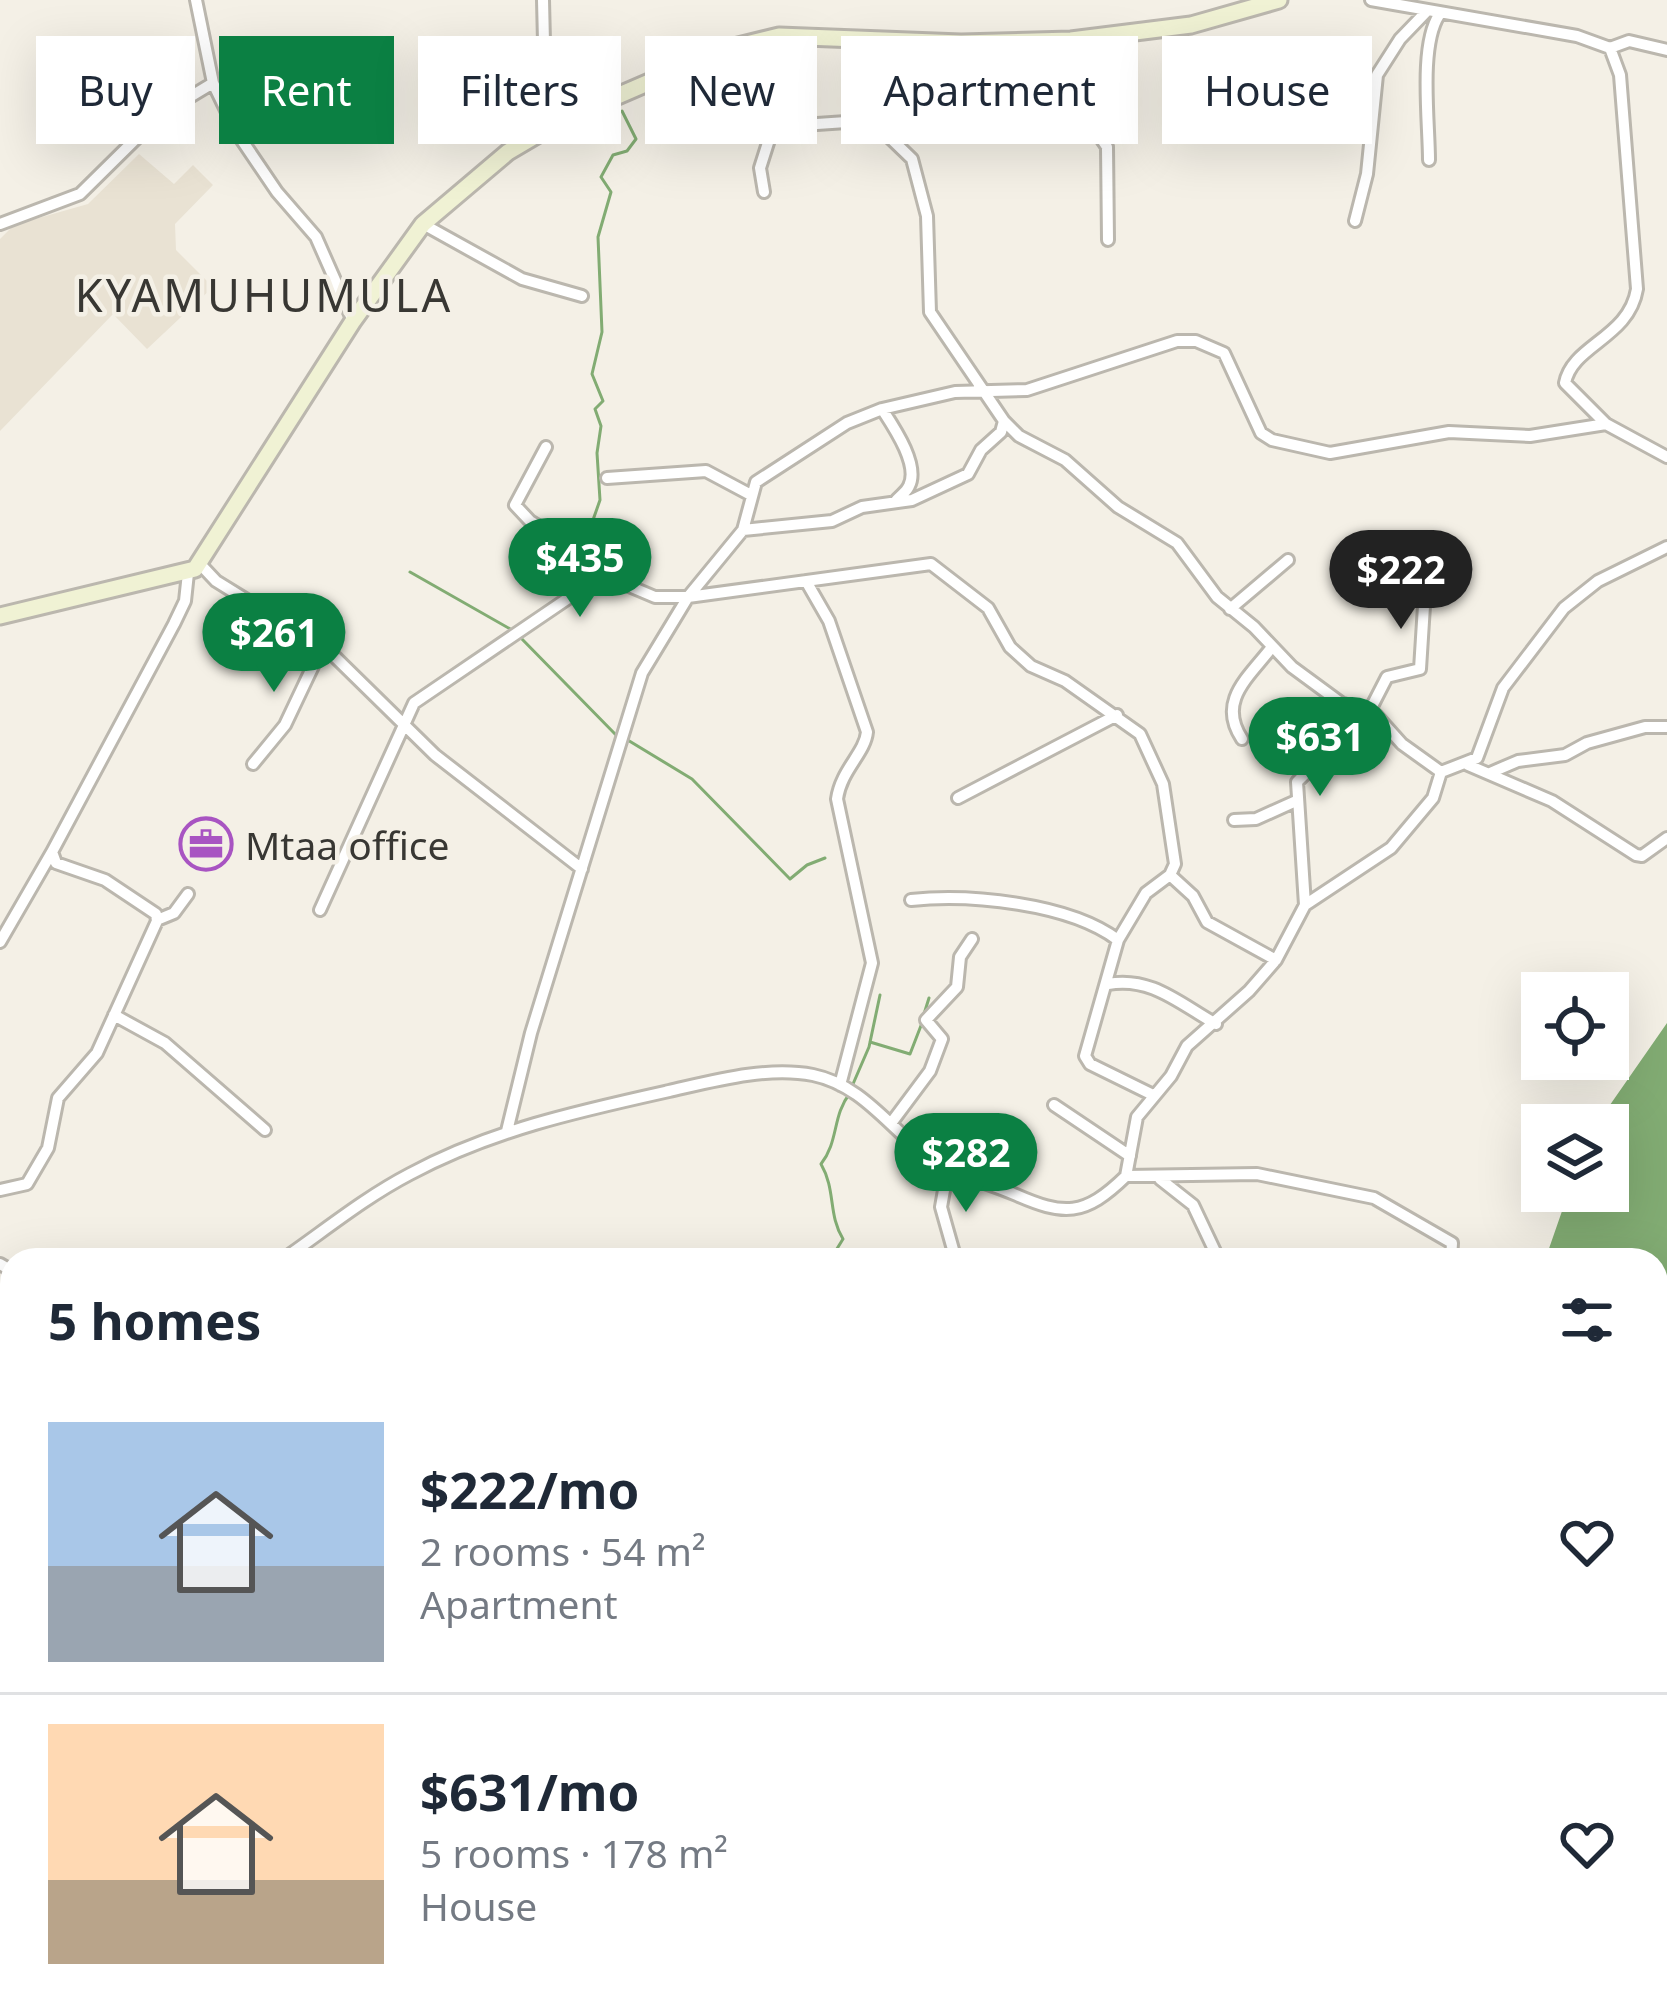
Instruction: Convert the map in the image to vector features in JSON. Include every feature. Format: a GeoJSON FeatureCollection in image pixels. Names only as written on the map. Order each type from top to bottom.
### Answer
{"type":"FeatureCollection","features":[{"type":"Feature","properties":{"kind":"street"},"geometry":{"type":"LineString","coordinates":[[196,0],[213,83],[261,172],[316,237],[353,320]]}},
{"type":"Feature","properties":{"kind":"street"},"geometry":{"type":"LineString","coordinates":[[543,0],[544,36]]}},
{"type":"Feature","properties":{"kind":"street"},"geometry":{"type":"LineString","coordinates":[[1112,36],[1152,32],[1279,0]]}},
{"type":"Feature","properties":{"kind":"street"},"geometry":{"type":"LineString","coordinates":[[1371,0],[1576,36],[1610,48],[1629,41],[1667,50]]}},
{"type":"Feature","properties":{"kind":"street"},"geometry":{"type":"LineString","coordinates":[[1429,160],[1432,13]]}},
{"type":"Feature","properties":{"kind":"street"},"geometry":{"type":"LineString","coordinates":[[1355,221],[1367,174],[1377,75],[1400,39],[1432,13]]}},
{"type":"Feature","properties":{"kind":"street"},"geometry":{"type":"LineString","coordinates":[[783,36],[841,37]]}},
{"type":"Feature","properties":{"kind":"street"},"geometry":{"type":"LineString","coordinates":[[1610,48],[1620,74],[1637,289],[1627,318],[1568,370],[1564,383],[1606,424],[1667,458]]}},
{"type":"Feature","properties":{"kind":"street"},"geometry":{"type":"LineString","coordinates":[[0,224],[80,194],[160,115],[213,83]]}},
{"type":"Feature","properties":{"kind":"street"},"geometry":{"type":"LineString","coordinates":[[817,124],[861,121],[883,131],[912,159],[927,216],[930,312],[1004,421],[1019,436],[1065,460],[1118,507],[1177,543],[1230,609],[1323,692],[1365,711],[1441,772]]}},
{"type":"Feature","properties":{"kind":"street"},"geometry":{"type":"LineString","coordinates":[[0,942],[174,624],[194,568],[353,320],[423,224],[522,144]]}},
{"type":"Feature","properties":{"kind":"street"},"geometry":{"type":"LineString","coordinates":[[764,192],[760,168],[767,144]]}},
{"type":"Feature","properties":{"kind":"street"},"geometry":{"type":"LineString","coordinates":[[1105,144],[1108,240]]}},
{"type":"Feature","properties":{"kind":"street"},"geometry":{"type":"LineString","coordinates":[[423,224],[522,279],[582,296]]}},
{"type":"Feature","properties":{"kind":"street"},"geometry":{"type":"LineString","coordinates":[[507,1131],[531,1033],[642,673],[688,597],[743,530],[756,482],[810,445],[882,409],[986,390],[1028,390],[1189,340],[1224,353],[1262,433],[1313,451],[1330,453],[1449,432],[1530,436],[1606,424]]}},
{"type":"Feature","properties":{"kind":"street"},"geometry":{"type":"LineString","coordinates":[[882,409],[902,445],[910,475],[909,487],[896,502]]}},
{"type":"Feature","properties":{"kind":"street"},"geometry":{"type":"LineString","coordinates":[[743,530],[832,521],[862,507],[912,500],[964,477],[981,450],[1001,432],[1004,421]]}},
{"type":"Feature","properties":{"kind":"street"},"geometry":{"type":"LineString","coordinates":[[320,910],[401,724],[427,692],[570,597],[572,578],[564,542],[515,506],[546,447]]}},
{"type":"Feature","properties":{"kind":"street"},"geometry":{"type":"LineString","coordinates":[[607,478],[706,471],[751,495]]}},
{"type":"Feature","properties":{"kind":"street"},"geometry":{"type":"LineString","coordinates":[[1305,905],[1296,800],[1300,776],[1345,734],[1388,676],[1420,669],[1425,590],[1434,544]]}},
{"type":"Feature","properties":{"kind":"street"},"geometry":{"type":"LineString","coordinates":[[1441,772],[1467,765],[1483,748],[1503,688],[1564,608],[1598,581],[1667,547]]}},
{"type":"Feature","properties":{"kind":"street"},"geometry":{"type":"LineString","coordinates":[[1230,609],[1288,560]]}},
{"type":"Feature","properties":{"kind":"street"},"geometry":{"type":"LineString","coordinates":[[610,578],[655,597],[688,597],[931,564],[988,608],[1010,647],[1030,665],[1118,715],[1140,734],[1161,777],[1174,852],[1170,875],[1146,893],[1118,940],[1085,1056],[1090,1064],[1154,1095]]}},
{"type":"Feature","properties":{"kind":"street"},"geometry":{"type":"LineString","coordinates":[[0,616],[194,568],[322,647],[401,724],[582,868]]}},
{"type":"Feature","properties":{"kind":"street"},"geometry":{"type":"LineString","coordinates":[[806,581],[829,620],[867,732],[866,743],[850,760],[839,784],[837,799],[872,963],[840,1085]]}},
{"type":"Feature","properties":{"kind":"street"},"geometry":{"type":"LineString","coordinates":[[253,764],[285,725],[322,647]]}},
{"type":"Feature","properties":{"kind":"street"},"geometry":{"type":"LineString","coordinates":[[1242,740],[1230,718],[1232,704],[1272,647]]}},
{"type":"Feature","properties":{"kind":"street"},"geometry":{"type":"LineString","coordinates":[[958,798],[1118,715]]}},
{"type":"Feature","properties":{"kind":"street"},"geometry":{"type":"LineString","coordinates":[[1490,773],[1645,727],[1667,728]]}},
{"type":"Feature","properties":{"kind":"street"},"geometry":{"type":"LineString","coordinates":[[1467,765],[1565,808],[1636,855],[1642,856],[1667,838]]}},
{"type":"Feature","properties":{"kind":"street"},"geometry":{"type":"LineString","coordinates":[[1126,1176],[1137,1118],[1187,1046],[1216,1024],[1276,960],[1305,905],[1391,848],[1433,798],[1441,772]]}},
{"type":"Feature","properties":{"kind":"street"},"geometry":{"type":"LineString","coordinates":[[1234,820],[1256,819],[1296,800]]}},
{"type":"Feature","properties":{"kind":"street"},"geometry":{"type":"LineString","coordinates":[[0,1190],[24,1186],[33,1176],[48,1148],[58,1098],[97,1053],[157,920],[156,914],[105,880],[56,863],[52,853]]}},
{"type":"Feature","properties":{"kind":"street"},"geometry":{"type":"LineString","coordinates":[[1170,875],[1193,896],[1207,922],[1276,960]]}},
{"type":"Feature","properties":{"kind":"street"},"geometry":{"type":"LineString","coordinates":[[157,920],[174,913],[188,894]]}},
{"type":"Feature","properties":{"kind":"street"},"geometry":{"type":"LineString","coordinates":[[911,900],[988,899],[1087,924],[1118,940]]}},
{"type":"Feature","properties":{"kind":"street"},"geometry":{"type":"LineString","coordinates":[[892,1122],[938,1058],[940,1034],[926,1020],[957,987],[958,963],[972,939]]}},
{"type":"Feature","properties":{"kind":"street"},"geometry":{"type":"LineString","coordinates":[[1108,984],[1133,981],[1151,986],[1216,1024]]}},
{"type":"Feature","properties":{"kind":"street"},"geometry":{"type":"LineString","coordinates":[[114,1015],[165,1043],[265,1130]]}},
{"type":"Feature","properties":{"kind":"street"},"geometry":{"type":"LineString","coordinates":[[300,1248],[409,1174],[507,1131],[687,1086],[799,1073],[840,1085],[948,1168],[1053,1211],[1077,1210],[1126,1176],[1257,1174],[1374,1198],[1452,1248]]}},
{"type":"Feature","properties":{"kind":"street"},"geometry":{"type":"LineString","coordinates":[[1054,1106],[1130,1156]]}},
{"type":"Feature","properties":{"kind":"street"},"geometry":{"type":"LineString","coordinates":[[948,1168],[941,1207],[953,1248]]}},
{"type":"Feature","properties":{"kind":"street"},"geometry":{"type":"LineString","coordinates":[[1158,1177],[1193,1205],[1214,1248]]}},
{"type":"Feature","properties":{"kind":"shaded area"},"geometry":{"type":"Polygon","coordinates":[[[139,154],[174,184],[193,165],[213,185],[175,224],[176,250],[213,287],[147,349],[113,314],[0,431],[0,239],[14,225],[88,204],[139,154]]]}},
{"type":"Feature","properties":{"kind":"shaded area"},"geometry":{"type":"Polygon","coordinates":[[[1667,1023],[1667,1248],[1549,1248],[1562,1212],[1629,1212],[1629,1104],[1611,1104],[1667,1023]]]}},
{"type":"Feature","properties":{"kind":"waterway"},"geometry":{"type":"LineString","coordinates":[[587,564],[586,540],[600,500],[597,453],[601,426],[595,409],[603,401],[592,374],[602,332],[598,237],[611,192],[601,177],[613,155],[627,151],[636,139],[622,111]]}},
{"type":"Feature","properties":{"kind":"waterway"},"geometry":{"type":"LineString","coordinates":[[410,572],[512,630]]}},
{"type":"Feature","properties":{"kind":"waterway"},"geometry":{"type":"LineString","coordinates":[[519,636],[617,736]]}},
{"type":"Feature","properties":{"kind":"waterway"},"geometry":{"type":"LineString","coordinates":[[626,739],[692,779],[790,879],[825,858]]}},
{"type":"Feature","properties":{"kind":"waterway"},"geometry":{"type":"LineString","coordinates":[[853,1084],[869,1047],[880,995]]}},
{"type":"Feature","properties":{"kind":"waterway"},"geometry":{"type":"LineString","coordinates":[[924,1014],[929,998]]}},
{"type":"Feature","properties":{"kind":"waterway"},"geometry":{"type":"LineString","coordinates":[[870,1042],[910,1054],[922,1023]]}},
{"type":"Feature","properties":{"kind":"waterway"},"geometry":{"type":"LineString","coordinates":[[837,1248],[843,1239],[821,1164],[850,1093]]}},
{"type":"Feature","properties":{"kind":"place","name":"Mtaa office"},"geometry":{"type":"Point","coordinates":[206,844]}},
{"type":"Feature","properties":{"kind":"district","name":"KYAMUHUMULA"},"geometry":{"type":"Point","coordinates":[264,294]}}]}
